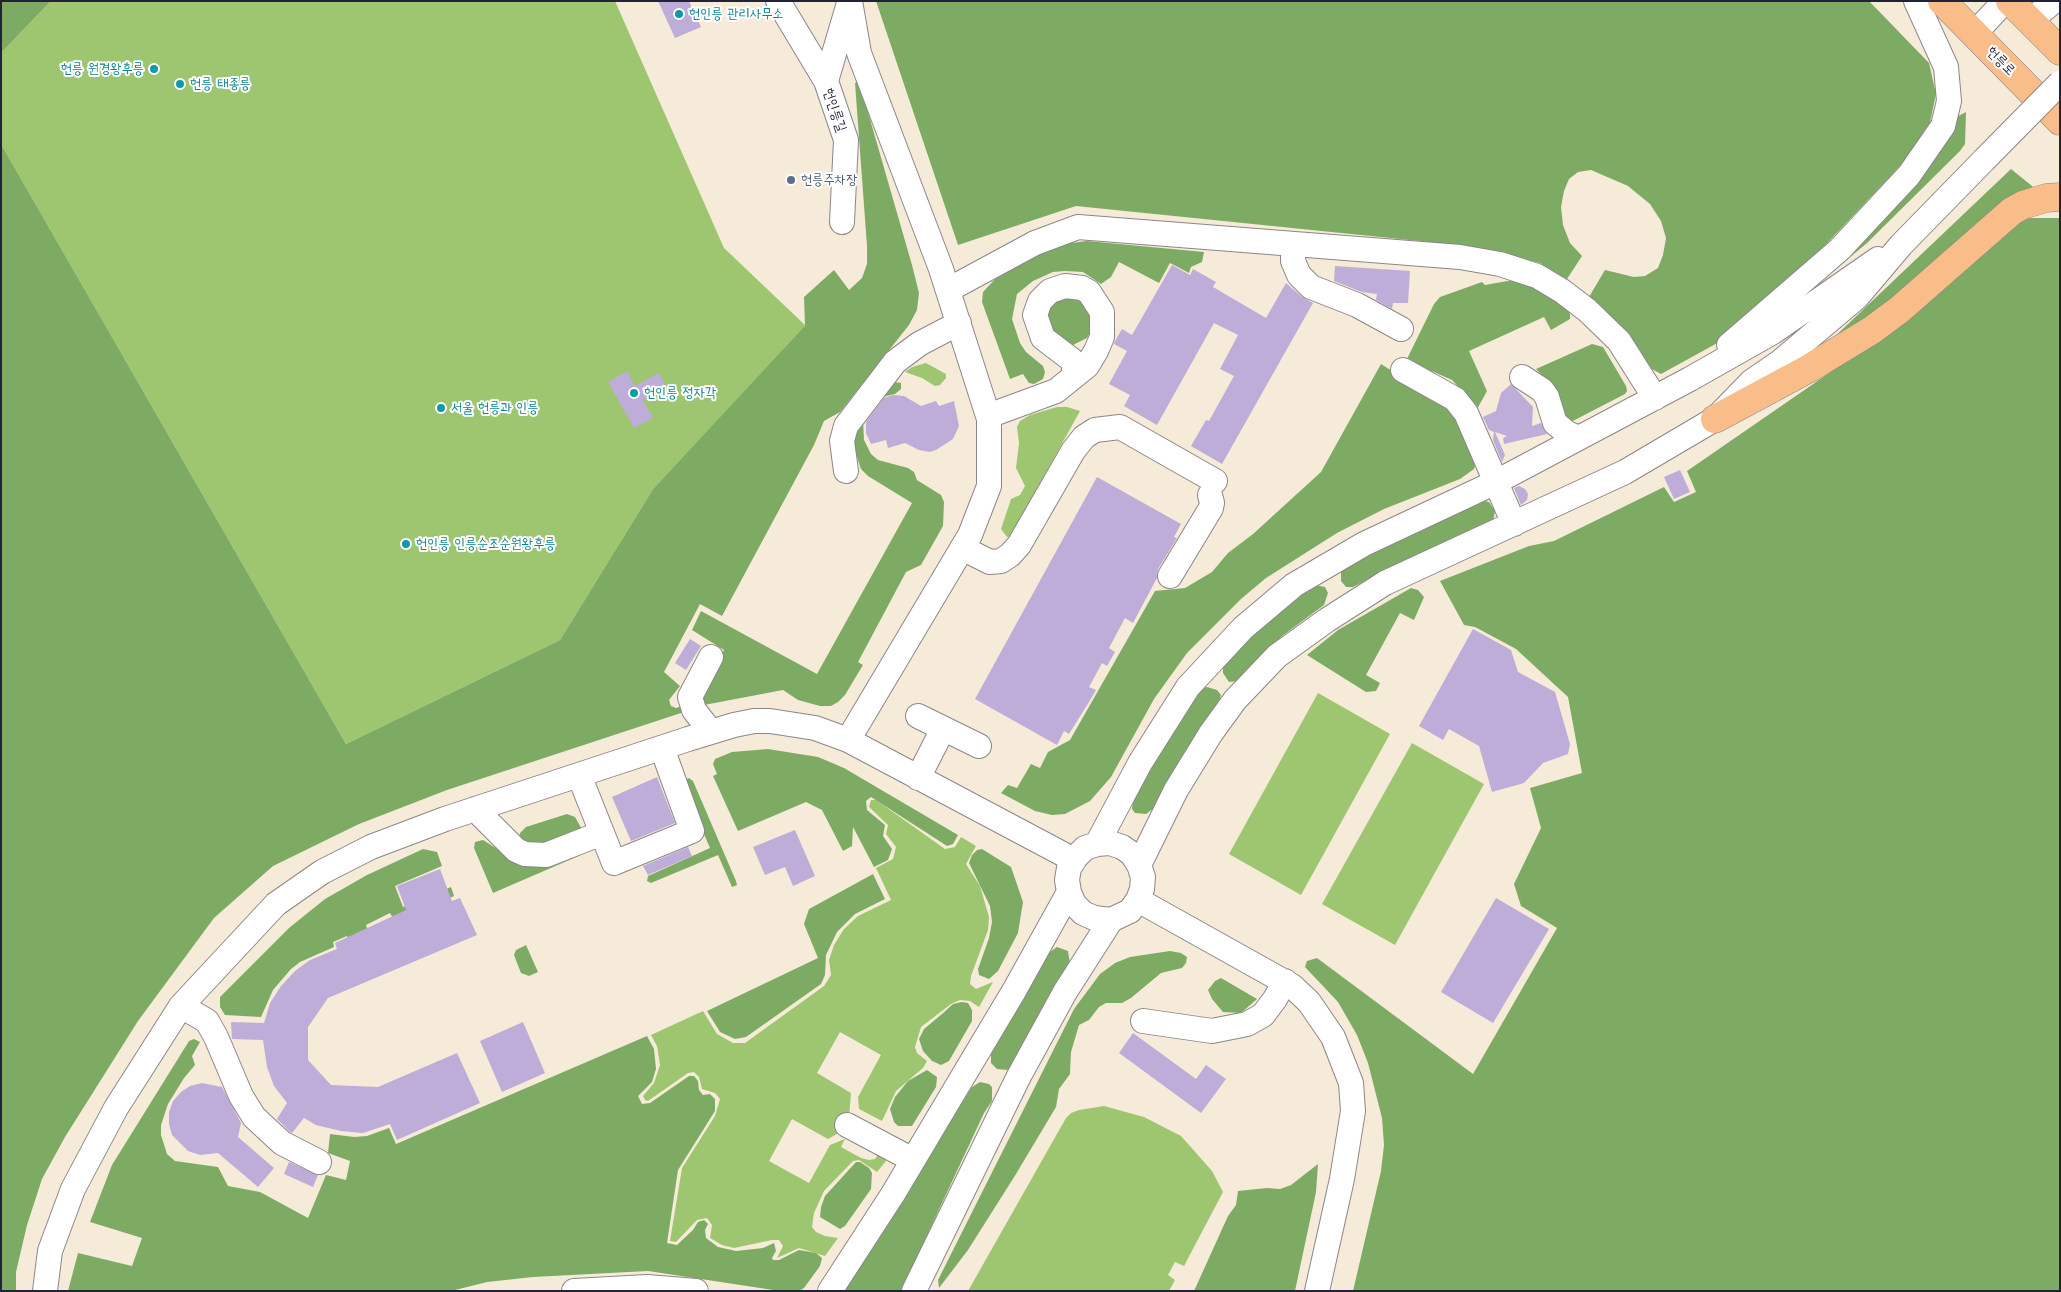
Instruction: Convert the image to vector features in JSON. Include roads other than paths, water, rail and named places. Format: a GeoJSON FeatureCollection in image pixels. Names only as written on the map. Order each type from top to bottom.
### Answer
{"type":"FeatureCollection","features":[{"type":"Feature","properties":{"kind":"main road","name":"헌릉로"},"geometry":{"type":"LineString","coordinates":[[1942,1],[2060,121]]}},
{"type":"Feature","properties":{"kind":"main road"},"geometry":{"type":"LineString","coordinates":[[2010,1],[2060,51]]}},
{"type":"Feature","properties":{"kind":"main road"},"geometry":{"type":"LineString","coordinates":[[1715,419],[1808,369],[1872,330],[1899,310],[2012,211],[2023,205],[2046,198],[2060,197]]}},
{"type":"Feature","properties":{"kind":"street"},"geometry":{"type":"LineString","coordinates":[[778,1],[826,81]]}},
{"type":"Feature","properties":{"kind":"street"},"geometry":{"type":"LineString","coordinates":[[848,740],[962,548],[989,486],[988,416],[948,290],[860,53],[850,1]]}},
{"type":"Feature","properties":{"kind":"street","name":"헌인릉길"},"geometry":{"type":"LineString","coordinates":[[842,222],[846,140],[826,81],[850,1]]}},
{"type":"Feature","properties":{"kind":"street"},"geometry":{"type":"LineString","coordinates":[[1699,374],[1731,343],[1840,249],[1909,175],[1936,139],[1948,112],[1948,78],[1942,55],[1916,1]]}},
{"type":"Feature","properties":{"kind":"street"},"geometry":{"type":"LineString","coordinates":[[1974,34],[2005,1]]}},
{"type":"Feature","properties":{"kind":"street"},"geometry":{"type":"LineString","coordinates":[[2030,21],[2054,1]]}},
{"type":"Feature","properties":{"kind":"street"},"geometry":{"type":"LineString","coordinates":[[1139,865],[1176,790],[1211,733],[1235,700],[1277,656],[1333,615],[1386,583],[1625,472],[1715,419],[1751,382],[1780,362],[1857,297],[1901,245],[2060,83]]}},
{"type":"Feature","properties":{"kind":"street"},"geometry":{"type":"LineString","coordinates":[[948,290],[1034,243],[1072,227],[1460,257],[1500,264],[1537,276],[1562,291],[1603,324],[1629,354],[1655,398]]}},
{"type":"Feature","properties":{"kind":"street"},"geometry":{"type":"LineString","coordinates":[[1293,244],[1293,261],[1299,275],[1305,282],[1312,287],[1357,304],[1401,329]]}},
{"type":"Feature","properties":{"kind":"street"},"geometry":{"type":"LineString","coordinates":[[1097,844],[1140,763],[1188,686],[1243,628],[1294,585],[1364,544],[1496,482],[1699,374],[1773,332],[1867,265],[1901,245]]}},
{"type":"Feature","properties":{"kind":"street"},"geometry":{"type":"LineString","coordinates":[[846,471],[842,441],[846,426],[895,362],[919,344],[959,323]]}},
{"type":"Feature","properties":{"kind":"street"},"geometry":{"type":"LineString","coordinates":[[1403,370],[1455,399],[1466,413],[1514,524]]}},
{"type":"Feature","properties":{"kind":"street"},"geometry":{"type":"LineString","coordinates":[[988,416],[1056,391],[1074,376]]}},
{"type":"Feature","properties":{"kind":"street"},"geometry":{"type":"LineString","coordinates":[[1522,377],[1542,390],[1546,396],[1555,423],[1567,433],[1579,438]]}},
{"type":"Feature","properties":{"kind":"street"},"geometry":{"type":"LineString","coordinates":[[962,548],[990,562],[1000,561],[1010,555],[1019,545],[1079,442],[1095,430],[1105,430],[1110,437],[1210,490],[1211,508],[1170,576]]}},
{"type":"Feature","properties":{"kind":"street"},"geometry":{"type":"LineString","coordinates":[[711,657],[690,696],[694,710],[711,732]]}},
{"type":"Feature","properties":{"kind":"street"},"geometry":{"type":"LineString","coordinates":[[918,716],[978,746]]}},
{"type":"Feature","properties":{"kind":"street"},"geometry":{"type":"LineString","coordinates":[[45,1291],[50,1251],[73,1190],[116,1108],[181,1006],[276,904],[322,872],[371,847],[579,775],[711,732],[754,721],[815,728],[848,740],[1074,860]]}},
{"type":"Feature","properties":{"kind":"street"},"geometry":{"type":"LineString","coordinates":[[918,778],[943,729]]}},
{"type":"Feature","properties":{"kind":"street"},"geometry":{"type":"LineString","coordinates":[[579,775],[614,863],[692,830],[662,748]]}},
{"type":"Feature","properties":{"kind":"street"},"geometry":{"type":"LineString","coordinates":[[475,810],[516,850],[525,854],[546,855],[602,833]]}},
{"type":"Feature","properties":{"kind":"street"},"geometry":{"type":"LineString","coordinates":[[1110,843],[1122,847],[1132,854],[1139,865],[1143,883],[1138,900],[1130,911],[1111,920],[1094,918],[1083,913],[1074,904],[1068,892],[1069,868],[1086,848],[1097,844],[1110,843]]}},
{"type":"Feature","properties":{"kind":"street"},"geometry":{"type":"LineString","coordinates":[[830,1291],[913,1160],[1014,991],[1068,892]]}},
{"type":"Feature","properties":{"kind":"street"},"geometry":{"type":"LineString","coordinates":[[1138,900],[1285,982],[1309,1002],[1333,1037],[1348,1071],[1353,1097],[1348,1146],[1317,1291]]}},
{"type":"Feature","properties":{"kind":"street"},"geometry":{"type":"LineString","coordinates":[[914,1291],[1018,1076],[1065,992],[1111,920]]}},
{"type":"Feature","properties":{"kind":"street"},"geometry":{"type":"LineString","coordinates":[[1143,1022],[1212,1031],[1247,1024],[1263,1015],[1285,982]]}},
{"type":"Feature","properties":{"kind":"street"},"geometry":{"type":"LineString","coordinates":[[181,1006],[207,1021],[216,1037],[241,1096],[254,1117],[282,1143],[319,1162]]}},
{"type":"Feature","properties":{"kind":"street"},"geometry":{"type":"LineString","coordinates":[[847,1125],[913,1160]]}},
{"type":"Feature","properties":{"kind":"street"},"geometry":{"type":"LineString","coordinates":[[574,1291],[647,1287],[696,1291]]}},
{"type":"Feature","properties":{"kind":"place","name":"헌인릉 관리사무소"},"geometry":{"type":"Point","coordinates":[679,14]}},
{"type":"Feature","properties":{"kind":"place","name":"헌릉 원경왕후릉"},"geometry":{"type":"Point","coordinates":[154,69]}},
{"type":"Feature","properties":{"kind":"place","name":"헌릉 태종릉"},"geometry":{"type":"Point","coordinates":[180,84]}},
{"type":"Feature","properties":{"kind":"place","name":"헌릉주차장"},"geometry":{"type":"Point","coordinates":[791,180]}},
{"type":"Feature","properties":{"kind":"place","name":"헌인릉 정자각"},"geometry":{"type":"Point","coordinates":[634,393]}},
{"type":"Feature","properties":{"kind":"place","name":"서울 헌릉과 인릉"},"geometry":{"type":"Point","coordinates":[441,408]}},
{"type":"Feature","properties":{"kind":"place","name":"헌인릉 인릉순조순원왕후릉"},"geometry":{"type":"Point","coordinates":[406,544]}}]}
